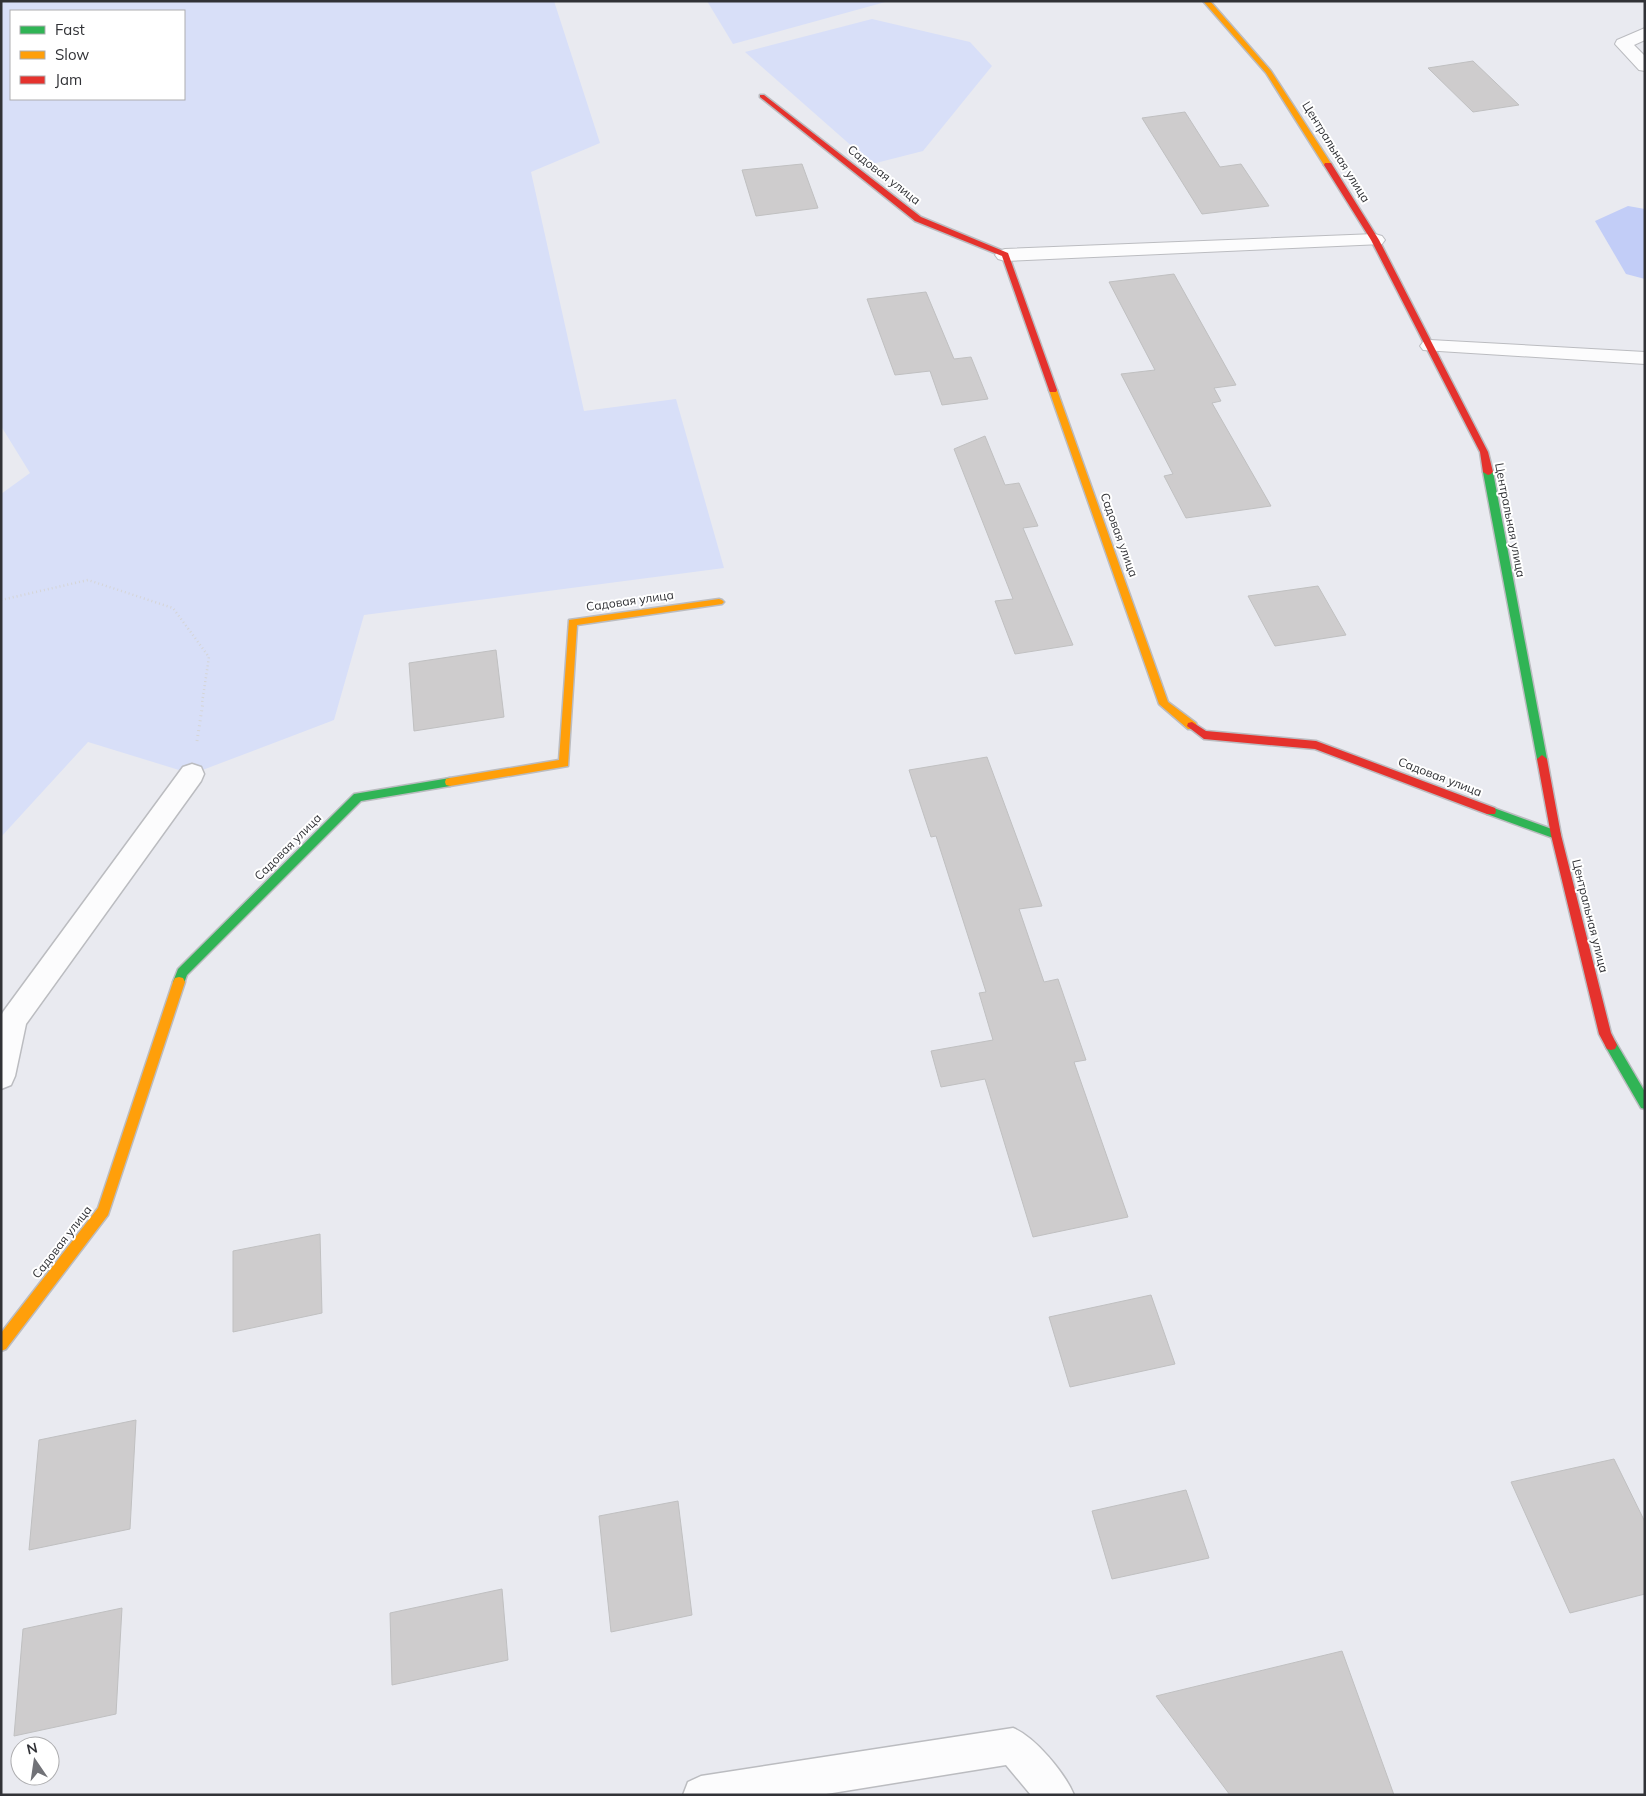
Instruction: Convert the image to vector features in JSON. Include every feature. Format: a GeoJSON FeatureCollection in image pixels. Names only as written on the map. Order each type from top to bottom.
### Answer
{"type":"FeatureCollection","features":[{"type":"Feature","properties":{"kind":"street","name":"Центральная улица"},"geometry":{"type":"LineString","coordinates":[[1206,1],[1269,72],[1374,240],[1484,452],[1556,835],[1604,1034],[1635,1068],[1645,1104]]}},
{"type":"Feature","properties":{"kind":"street"},"geometry":{"type":"LineString","coordinates":[[1645,32],[1623,44],[1645,66]]}},
{"type":"Feature","properties":{"kind":"street","name":"Садовая улица"},"geometry":{"type":"LineString","coordinates":[[762,96],[918,219],[1005,255],[1164,704],[1204,735],[1316,745],[1556,835]]}},
{"type":"Feature","properties":{"kind":"street"},"geometry":{"type":"LineString","coordinates":[[1005,255],[1374,240]]}},
{"type":"Feature","properties":{"kind":"street"},"geometry":{"type":"LineString","coordinates":[[1430,346],[1645,358]]}},
{"type":"Feature","properties":{"kind":"street","name":"Садовая улица"},"geometry":{"type":"LineString","coordinates":[[1,1344],[103,1211],[182,972],[358,796],[564,763],[572,622],[719,602]]}},
{"type":"Feature","properties":{"kind":"lane"},"geometry":{"type":"LineString","coordinates":[[1,1076],[13,1020],[192,774]]}},
{"type":"Feature","properties":{"kind":"lane"},"geometry":{"type":"LineString","coordinates":[[701,1795],[1013,1746],[1056,1795]]}},
{"type":"Feature","properties":{"kind":"path"},"geometry":{"type":"LineString","coordinates":[[1,600],[88,580],[173,608],[209,657],[192,774]]}},
{"type":"Feature","properties":{"kind":"shaded area"},"geometry":{"type":"Polygon","coordinates":[[[1,1],[554,1],[600,143],[531,172],[584,411],[676,399],[724,568],[364,615],[334,720],[192,774],[88,742],[1,837],[1,494],[30,473],[1,426],[1,1]]]}},
{"type":"Feature","properties":{"kind":"shaded area"},"geometry":{"type":"Polygon","coordinates":[[[707,1],[889,1],[733,44],[707,1]]]}},
{"type":"Feature","properties":{"kind":"shaded area"},"geometry":{"type":"Polygon","coordinates":[[[872,19],[970,42],[992,66],[923,151],[872,164],[745,52],[872,19]]]}},
{"type":"Feature","properties":{"kind":"water"},"geometry":{"type":"Polygon","coordinates":[[[1628,206],[1645,209],[1645,279],[1626,274],[1595,221],[1628,206]]]}},
{"type":"Feature","properties":{"kind":"building"},"geometry":{"type":"Polygon","coordinates":[[[1473,61],[1519,105],[1473,112],[1428,68],[1473,61]]]}},
{"type":"Feature","properties":{"kind":"building"},"geometry":{"type":"Polygon","coordinates":[[[1185,112],[1220,167],[1241,164],[1269,206],[1202,214],[1142,118],[1185,112]]]}},
{"type":"Feature","properties":{"kind":"building"},"geometry":{"type":"Polygon","coordinates":[[[802,164],[818,208],[756,216],[742,170],[802,164]]]}},
{"type":"Feature","properties":{"kind":"building"},"geometry":{"type":"Polygon","coordinates":[[[1174,274],[1236,385],[1214,388],[1221,401],[1212,403],[1271,506],[1186,518],[1164,476],[1173,474],[1121,374],[1155,370],[1109,282],[1174,274]]]}},
{"type":"Feature","properties":{"kind":"building"},"geometry":{"type":"Polygon","coordinates":[[[926,292],[954,359],[971,357],[988,399],[942,405],[930,371],[895,375],[867,299],[926,292]]]}},
{"type":"Feature","properties":{"kind":"building"},"geometry":{"type":"Polygon","coordinates":[[[985,436],[1005,485],[1019,483],[1038,526],[1023,528],[1073,645],[1015,654],[995,601],[1013,599],[954,449],[985,436]]]}},
{"type":"Feature","properties":{"kind":"building"},"geometry":{"type":"Polygon","coordinates":[[[1318,586],[1346,635],[1275,646],[1248,596],[1318,586]]]}},
{"type":"Feature","properties":{"kind":"building"},"geometry":{"type":"Polygon","coordinates":[[[496,650],[504,717],[414,731],[409,663],[496,650]]]}},
{"type":"Feature","properties":{"kind":"building"},"geometry":{"type":"Polygon","coordinates":[[[987,757],[1042,906],[1019,909],[1044,982],[1058,979],[1086,1060],[1074,1062],[1128,1217],[1033,1237],[985,1079],[941,1087],[931,1051],[993,1040],[979,993],[986,992],[936,836],[931,837],[909,770],[987,757]]]}},
{"type":"Feature","properties":{"kind":"building"},"geometry":{"type":"Polygon","coordinates":[[[320,1234],[322,1313],[233,1332],[233,1251],[320,1234]]]}},
{"type":"Feature","properties":{"kind":"building"},"geometry":{"type":"Polygon","coordinates":[[[1151,1295],[1175,1364],[1070,1387],[1049,1317],[1151,1295]]]}},
{"type":"Feature","properties":{"kind":"building"},"geometry":{"type":"Polygon","coordinates":[[[136,1420],[130,1529],[29,1550],[39,1440],[136,1420]]]}},
{"type":"Feature","properties":{"kind":"building"},"geometry":{"type":"Polygon","coordinates":[[[1614,1459],[1645,1522],[1645,1594],[1570,1613],[1511,1482],[1614,1459]]]}},
{"type":"Feature","properties":{"kind":"building"},"geometry":{"type":"Polygon","coordinates":[[[1186,1490],[1209,1558],[1112,1579],[1092,1511],[1186,1490]]]}},
{"type":"Feature","properties":{"kind":"building"},"geometry":{"type":"Polygon","coordinates":[[[678,1501],[692,1615],[611,1632],[599,1516],[678,1501]]]}},
{"type":"Feature","properties":{"kind":"building"},"geometry":{"type":"Polygon","coordinates":[[[502,1589],[508,1660],[392,1685],[390,1613],[502,1589]]]}},
{"type":"Feature","properties":{"kind":"building"},"geometry":{"type":"Polygon","coordinates":[[[122,1608],[116,1714],[14,1736],[23,1629],[122,1608]]]}},
{"type":"Feature","properties":{"kind":"building"},"geometry":{"type":"Polygon","coordinates":[[[1342,1651],[1394,1795],[1230,1795],[1156,1696],[1342,1651]]]}},
{"type":"Feature","properties":{"kind":"traffic: fast"},"geometry":{"type":"LineString","coordinates":[[1488,472],[1542,759]]}},
{"type":"Feature","properties":{"kind":"traffic: fast"},"geometry":{"type":"LineString","coordinates":[[179,982],[182,972],[358,797],[450,782]]}},
{"type":"Feature","properties":{"kind":"traffic: fast"},"geometry":{"type":"LineString","coordinates":[[1491,811],[1556,835]]}},
{"type":"Feature","properties":{"kind":"traffic: fast"},"geometry":{"type":"LineString","coordinates":[[1611,1045],[1645,1104]]}},
{"type":"Feature","properties":{"kind":"traffic: slow"},"geometry":{"type":"LineString","coordinates":[[1206,1],[1269,72],[1328,165]]}},
{"type":"Feature","properties":{"kind":"traffic: slow"},"geometry":{"type":"LineString","coordinates":[[1053,390],[1164,704],[1192,726]]}},
{"type":"Feature","properties":{"kind":"traffic: slow"},"geometry":{"type":"LineString","coordinates":[[450,782],[564,763],[572,622],[719,602]]}},
{"type":"Feature","properties":{"kind":"traffic: slow"},"geometry":{"type":"LineString","coordinates":[[1,1344],[103,1211],[179,982]]}},
{"type":"Feature","properties":{"kind":"traffic: jam"},"geometry":{"type":"LineString","coordinates":[[762,96],[918,219],[1005,255],[1053,390]]}},
{"type":"Feature","properties":{"kind":"traffic: jam"},"geometry":{"type":"LineString","coordinates":[[1328,165],[1375,240],[1484,452],[1488,472]]}},
{"type":"Feature","properties":{"kind":"traffic: jam"},"geometry":{"type":"LineString","coordinates":[[1192,726],[1204,735],[1316,745],[1491,811]]}},
{"type":"Feature","properties":{"kind":"traffic: jam"},"geometry":{"type":"LineString","coordinates":[[1542,759],[1556,835],[1605,1034],[1611,1045]]}}]}
